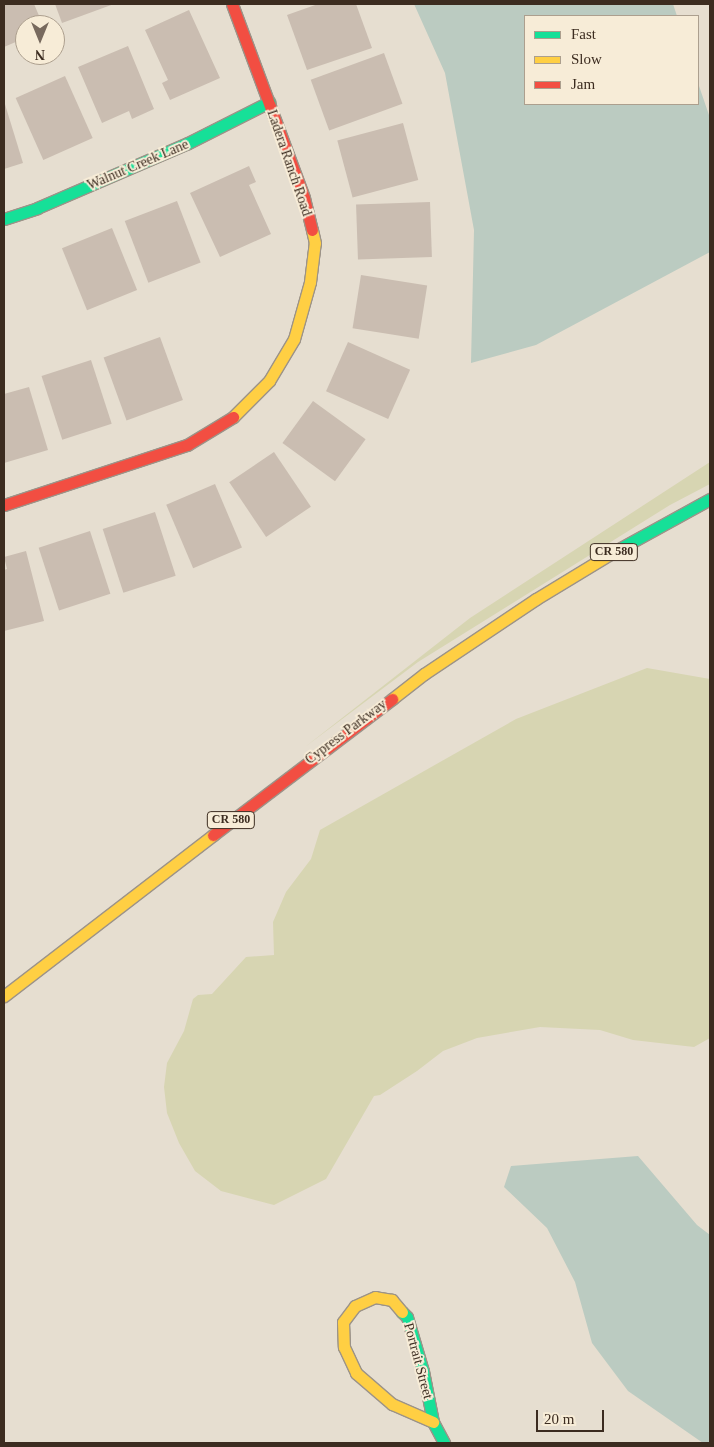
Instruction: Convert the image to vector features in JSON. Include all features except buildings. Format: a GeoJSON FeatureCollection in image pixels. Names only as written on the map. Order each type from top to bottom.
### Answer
{"type":"FeatureCollection","features":[{"type":"Feature","properties":{"kind":"street","name":"Ladera Ranch Road"},"geometry":{"type":"LineString","coordinates":[[4,505],[187,445],[232,418],[268,381],[294,339],[310,282],[315,242],[304,198],[232,4]]}},
{"type":"Feature","properties":{"kind":"street","name":"Walnut Creek Lane"},"geometry":{"type":"LineString","coordinates":[[4,218],[36,208],[188,143],[268,102]]}},
{"type":"Feature","properties":{"kind":"street","name":"Cypress Parkway"},"geometry":{"type":"LineString","coordinates":[[4,996],[424,674],[544,594],[605,557],[710,499]]}},
{"type":"Feature","properties":{"kind":"street","name":"Portrait Street"},"geometry":{"type":"LineString","coordinates":[[434,1422],[392,1404],[356,1373],[344,1348],[343,1322],[355,1306],[374,1297],[392,1300],[408,1317],[423,1370],[434,1422],[444,1443]]}},
{"type":"Feature","properties":{"kind":"shaded area"},"geometry":{"type":"Polygon","coordinates":[[[414,4],[673,4],[677,15],[524,15],[524,105],[699,105],[699,86],[710,118],[710,252],[536,345],[471,363],[474,230],[445,73],[414,4]]]}},
{"type":"Feature","properties":{"kind":"shaded area"},"geometry":{"type":"Polygon","coordinates":[[[710,462],[710,484],[670,505],[418,662],[305,747],[470,618],[710,462]]]}},
{"type":"Feature","properties":{"kind":"shaded area"},"geometry":{"type":"Polygon","coordinates":[[[647,668],[710,679],[710,1038],[694,1047],[633,1040],[600,1030],[540,1027],[477,1038],[443,1051],[417,1071],[380,1095],[374,1096],[326,1179],[274,1205],[221,1191],[195,1171],[179,1143],[167,1113],[164,1087],[167,1063],[184,1031],[193,999],[198,995],[212,994],[246,957],[274,955],[273,922],[286,892],[311,859],[320,830],[516,719],[647,668]]]}},
{"type":"Feature","properties":{"kind":"shaded area"},"geometry":{"type":"Polygon","coordinates":[[[638,1156],[697,1225],[710,1235],[710,1443],[703,1443],[628,1391],[592,1343],[575,1282],[547,1228],[504,1187],[511,1166],[638,1156]]]}},
{"type":"Feature","properties":{"kind":"traffic: fast"},"geometry":{"type":"LineString","coordinates":[[4,219],[37,208],[188,143],[269,102]]}},
{"type":"Feature","properties":{"kind":"traffic: fast"},"geometry":{"type":"LineString","coordinates":[[610,554],[710,499]]}},
{"type":"Feature","properties":{"kind":"traffic: fast"},"geometry":{"type":"LineString","coordinates":[[402,1312],[407,1317],[423,1371],[433,1422],[444,1443]]}},
{"type":"Feature","properties":{"kind":"traffic: slow"},"geometry":{"type":"LineString","coordinates":[[233,417],[269,381],[294,339],[310,282],[315,243],[312,230]]}},
{"type":"Feature","properties":{"kind":"traffic: slow"},"geometry":{"type":"LineString","coordinates":[[392,699],[424,674],[536,599],[610,554]]}},
{"type":"Feature","properties":{"kind":"traffic: slow"},"geometry":{"type":"LineString","coordinates":[[4,996],[213,835]]}},
{"type":"Feature","properties":{"kind":"traffic: slow"},"geometry":{"type":"LineString","coordinates":[[402,1312],[392,1300],[375,1297],[355,1306],[343,1322],[344,1347],[356,1373],[392,1404],[433,1422]]}},
{"type":"Feature","properties":{"kind":"traffic: jam"},"geometry":{"type":"LineString","coordinates":[[232,4],[304,198],[312,230]]}},
{"type":"Feature","properties":{"kind":"traffic: jam"},"geometry":{"type":"LineString","coordinates":[[4,505],[187,445],[233,417]]}},
{"type":"Feature","properties":{"kind":"traffic: jam"},"geometry":{"type":"LineString","coordinates":[[213,835],[392,699]]}}]}
